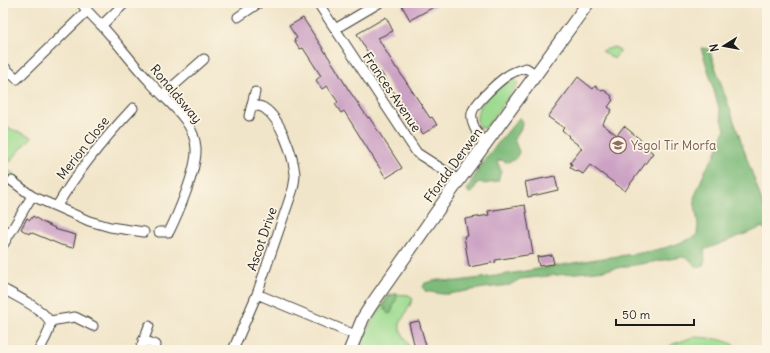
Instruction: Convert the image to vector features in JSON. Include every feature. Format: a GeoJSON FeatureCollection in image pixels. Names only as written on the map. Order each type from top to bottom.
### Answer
{"type":"FeatureCollection","features":[{"type":"Feature","properties":{"kind":"street","name":"Ronaldsway"},"geometry":{"type":"LineString","coordinates":[[80,3],[102,25],[150,82],[186,121],[194,134],[196,150],[195,163],[177,216],[168,232],[159,232]]}},
{"type":"Feature","properties":{"kind":"street"},"geometry":{"type":"LineString","coordinates":[[102,25],[125,3]]}},
{"type":"Feature","properties":{"kind":"street"},"geometry":{"type":"LineString","coordinates":[[238,17],[259,3]]}},
{"type":"Feature","properties":{"kind":"street","name":"Frances Avenue"},"geometry":{"type":"LineString","coordinates":[[318,3],[417,153],[459,180]]}},
{"type":"Feature","properties":{"kind":"street"},"geometry":{"type":"LineString","coordinates":[[335,29],[379,3]]}},
{"type":"Feature","properties":{"kind":"street","name":"Ffordd Derwen"},"geometry":{"type":"LineString","coordinates":[[350,350],[363,318],[374,300],[588,3]]}},
{"type":"Feature","properties":{"kind":"street"},"geometry":{"type":"LineString","coordinates":[[3,66],[17,80],[87,11]]}},
{"type":"Feature","properties":{"kind":"street"},"geometry":{"type":"LineString","coordinates":[[163,95],[204,59]]}},
{"type":"Feature","properties":{"kind":"street"},"geometry":{"type":"LineString","coordinates":[[485,144],[474,128],[472,113],[476,106],[503,79],[519,70],[526,68],[537,75]]}},
{"type":"Feature","properties":{"kind":"street"},"geometry":{"type":"LineString","coordinates":[[248,116],[255,92]]}},
{"type":"Feature","properties":{"kind":"street","name":"Ascot Drive"},"geometry":{"type":"LineString","coordinates":[[233,350],[257,294],[293,189],[295,176],[293,159],[280,127],[272,115],[267,111],[263,108],[252,105]]}},
{"type":"Feature","properties":{"kind":"street","name":"Merion Close"},"geometry":{"type":"LineString","coordinates":[[57,206],[71,182],[108,135],[133,108]]}},
{"type":"Feature","properties":{"kind":"street"},"geometry":{"type":"LineString","coordinates":[[12,181],[32,196],[89,221],[110,227],[144,232]]}},
{"type":"Feature","properties":{"kind":"street"},"geometry":{"type":"LineString","coordinates":[[3,245],[32,196]]}},
{"type":"Feature","properties":{"kind":"street"},"geometry":{"type":"LineString","coordinates":[[3,289],[43,313],[50,321],[49,330],[39,350]]}},
{"type":"Feature","properties":{"kind":"street"},"geometry":{"type":"LineString","coordinates":[[257,294],[355,335]]}},
{"type":"Feature","properties":{"kind":"street"},"geometry":{"type":"LineString","coordinates":[[50,321],[75,317],[93,326]]}},
{"type":"Feature","properties":{"kind":"street"},"geometry":{"type":"LineString","coordinates":[[140,350],[149,326]]}},
{"type":"Feature","properties":{"kind":"street"},"geometry":{"type":"LineString","coordinates":[[143,340],[156,345]]}},
{"type":"Feature","properties":{"kind":"green space"},"geometry":{"type":"Polygon","coordinates":[[[614,47],[620,51],[614,59],[602,51],[614,47]]]}},
{"type":"Feature","properties":{"kind":"green space"},"geometry":{"type":"Polygon","coordinates":[[[701,48],[709,49],[767,216],[767,233],[763,227],[704,250],[705,260],[703,266],[696,266],[689,259],[682,257],[605,270],[520,279],[510,285],[448,294],[425,291],[423,287],[425,283],[434,281],[474,279],[657,250],[697,235],[698,224],[694,198],[705,171],[715,155],[725,130],[701,48]]]}},
{"type":"Feature","properties":{"kind":"green space"},"geometry":{"type":"Polygon","coordinates":[[[514,77],[518,84],[485,128],[479,127],[477,119],[478,111],[482,104],[494,92],[514,77]]]}},
{"type":"Feature","properties":{"kind":"green space"},"geometry":{"type":"Polygon","coordinates":[[[520,117],[522,126],[514,139],[519,152],[517,156],[509,162],[502,160],[497,161],[501,171],[498,181],[485,184],[480,182],[477,183],[473,192],[469,193],[467,189],[485,159],[520,117]]]}},
{"type":"Feature","properties":{"kind":"green space"},"geometry":{"type":"Polygon","coordinates":[[[3,126],[32,137],[4,168],[15,174],[8,187],[3,185],[3,126]]]}},
{"type":"Feature","properties":{"kind":"green space"},"geometry":{"type":"Polygon","coordinates":[[[395,294],[409,295],[413,299],[400,324],[400,329],[411,350],[359,350],[363,338],[372,321],[388,296],[395,294]]]}},
{"type":"Feature","properties":{"kind":"green space"},"geometry":{"type":"Polygon","coordinates":[[[398,294],[391,313],[388,314],[383,305],[388,296],[398,294]]]}},
{"type":"Feature","properties":{"kind":"green space"},"geometry":{"type":"Polygon","coordinates":[[[694,337],[712,338],[724,341],[740,350],[715,350],[710,348],[665,350],[673,344],[694,337]]]}},
{"type":"Feature","properties":{"kind":"building"},"geometry":{"type":"Polygon","coordinates":[[[407,3],[441,3],[410,20],[402,6],[407,3]]]}},
{"type":"Feature","properties":{"kind":"building"},"geometry":{"type":"Polygon","coordinates":[[[386,17],[393,31],[378,38],[396,68],[430,118],[432,117],[437,125],[423,134],[415,121],[413,122],[381,72],[380,73],[357,34],[386,17]]]}},
{"type":"Feature","properties":{"kind":"building"},"geometry":{"type":"Polygon","coordinates":[[[303,18],[348,89],[368,118],[369,117],[402,168],[386,178],[344,111],[341,113],[335,104],[338,102],[327,86],[322,89],[316,80],[321,76],[303,48],[300,49],[294,40],[297,38],[289,26],[303,18]]]}},
{"type":"Feature","properties":{"kind":"building"},"geometry":{"type":"Polygon","coordinates":[[[578,77],[593,89],[595,86],[612,96],[611,98],[613,100],[608,107],[612,110],[602,124],[617,135],[624,126],[648,146],[647,148],[653,153],[625,191],[590,165],[583,174],[570,167],[572,164],[570,163],[582,148],[568,137],[569,136],[562,130],[564,128],[548,117],[578,77]]]}},
{"type":"Feature","properties":{"kind":"building"},"geometry":{"type":"Polygon","coordinates":[[[555,176],[558,190],[528,197],[525,182],[555,176]]]}},
{"type":"Feature","properties":{"kind":"building"},"geometry":{"type":"Polygon","coordinates":[[[525,205],[533,254],[495,260],[496,262],[469,267],[464,236],[468,236],[465,219],[489,215],[488,211],[525,205]]]}},
{"type":"Feature","properties":{"kind":"building"},"geometry":{"type":"Polygon","coordinates":[[[33,216],[55,228],[54,229],[76,235],[73,248],[61,245],[30,232],[29,234],[21,229],[27,218],[30,220],[33,216]]]}},
{"type":"Feature","properties":{"kind":"building"},"geometry":{"type":"Polygon","coordinates":[[[552,255],[554,264],[539,266],[537,257],[552,255]]]}},
{"type":"Feature","properties":{"kind":"building"},"geometry":{"type":"Polygon","coordinates":[[[419,321],[426,346],[415,348],[409,323],[419,321]]]}},
{"type":"Feature","properties":{"kind":"place","name":"Ysgol Tir Morfa"},"geometry":{"type":"Point","coordinates":[618,145]}}]}
